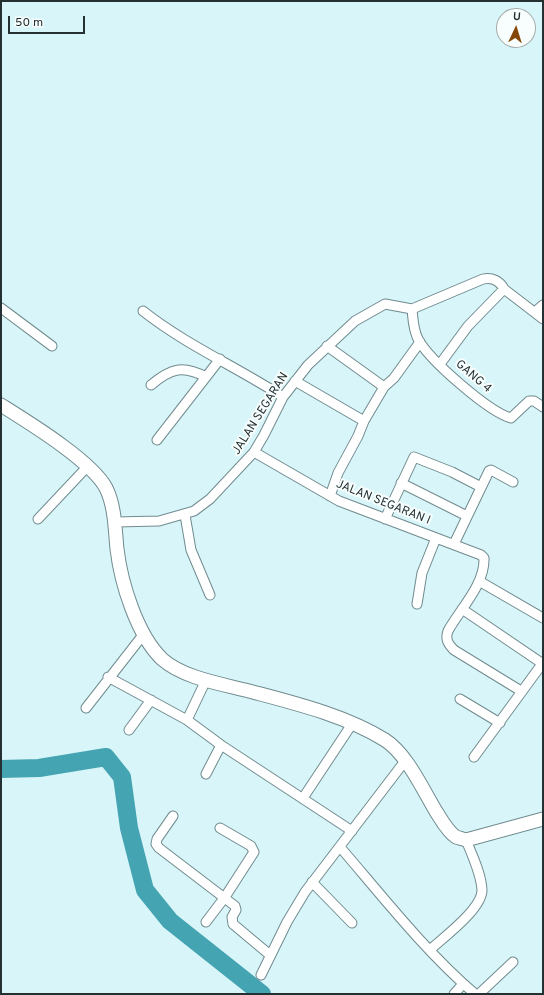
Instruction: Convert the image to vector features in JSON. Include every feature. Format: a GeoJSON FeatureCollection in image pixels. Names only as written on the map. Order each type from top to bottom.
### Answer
{"type":"FeatureCollection","features":[{"type":"Feature","properties":{"kind":"street"},"geometry":{"type":"LineString","coordinates":[[412,309],[486,278],[498,282],[504,289],[543,318]]}},
{"type":"Feature","properties":{"kind":"street"},"geometry":{"type":"LineString","coordinates":[[440,364],[468,326],[504,289]]}},
{"type":"Feature","properties":{"kind":"street","name":"JALAN SEGARAN"},"geometry":{"type":"LineString","coordinates":[[115,522],[159,521],[185,515],[194,511],[210,499],[254,452],[283,397],[295,381],[327,346],[355,321],[381,306],[389,304],[412,309]]}},
{"type":"Feature","properties":{"kind":"street"},"geometry":{"type":"LineString","coordinates":[[535,312],[543,305]]}},
{"type":"Feature","properties":{"kind":"street"},"geometry":{"type":"LineString","coordinates":[[1,308],[52,346]]}},
{"type":"Feature","properties":{"kind":"street","name":"GANG 4"},"geometry":{"type":"LineString","coordinates":[[412,309],[415,330],[420,342],[440,364],[476,396],[503,416],[511,418],[525,403],[530,401],[543,407]]}},
{"type":"Feature","properties":{"kind":"street"},"geometry":{"type":"LineString","coordinates":[[143,311],[175,335],[220,359],[283,397]]}},
{"type":"Feature","properties":{"kind":"street"},"geometry":{"type":"LineString","coordinates":[[330,496],[338,473],[358,436],[364,421],[384,387],[394,378],[420,342]]}},
{"type":"Feature","properties":{"kind":"street"},"geometry":{"type":"LineString","coordinates":[[327,346],[384,387]]}},
{"type":"Feature","properties":{"kind":"street"},"geometry":{"type":"LineString","coordinates":[[157,440],[220,359]]}},
{"type":"Feature","properties":{"kind":"street"},"geometry":{"type":"LineString","coordinates":[[151,385],[167,373],[176,370],[185,369],[194,371],[206,377]]}},
{"type":"Feature","properties":{"kind":"street"},"geometry":{"type":"LineString","coordinates":[[295,381],[364,421]]}},
{"type":"Feature","properties":{"kind":"street"},"geometry":{"type":"LineString","coordinates":[[1,405],[56,442],[87,467],[106,488],[115,522],[117,551],[124,584],[143,635],[162,658],[175,667],[206,680],[288,702],[352,724],[385,741],[395,748],[405,761],[443,824],[456,837],[466,840],[543,819]]}},
{"type":"Feature","properties":{"kind":"street","name":"JALAN SEGARAN I"},"geometry":{"type":"LineString","coordinates":[[254,452],[330,496],[385,519],[481,555],[484,558],[483,570],[479,581]]}},
{"type":"Feature","properties":{"kind":"street"},"geometry":{"type":"LineString","coordinates":[[385,519],[412,459],[415,457],[452,472],[481,487]]}},
{"type":"Feature","properties":{"kind":"street"},"geometry":{"type":"LineString","coordinates":[[38,520],[87,467]]}},
{"type":"Feature","properties":{"kind":"street"},"geometry":{"type":"LineString","coordinates":[[454,544],[490,470],[513,482]]}},
{"type":"Feature","properties":{"kind":"street"},"geometry":{"type":"LineString","coordinates":[[401,483],[463,514]]}},
{"type":"Feature","properties":{"kind":"street"},"geometry":{"type":"LineString","coordinates":[[185,515],[192,550],[210,595]]}},
{"type":"Feature","properties":{"kind":"street"},"geometry":{"type":"LineString","coordinates":[[417,604],[422,573],[436,538]]}},
{"type":"Feature","properties":{"kind":"street"},"geometry":{"type":"LineString","coordinates":[[521,691],[454,650],[448,643],[448,631],[479,581],[543,618]]}},
{"type":"Feature","properties":{"kind":"street"},"geometry":{"type":"LineString","coordinates":[[462,609],[542,664],[474,757]]}},
{"type":"Feature","properties":{"kind":"street"},"geometry":{"type":"LineString","coordinates":[[86,708],[108,677],[143,635]]}},
{"type":"Feature","properties":{"kind":"street"},"geometry":{"type":"LineString","coordinates":[[108,677],[187,720],[222,745],[352,831]]}},
{"type":"Feature","properties":{"kind":"street"},"geometry":{"type":"LineString","coordinates":[[187,720],[206,680]]}},
{"type":"Feature","properties":{"kind":"street"},"geometry":{"type":"LineString","coordinates":[[460,699],[500,723]]}},
{"type":"Feature","properties":{"kind":"street"},"geometry":{"type":"LineString","coordinates":[[129,730],[151,700]]}},
{"type":"Feature","properties":{"kind":"street"},"geometry":{"type":"LineString","coordinates":[[303,798],[352,724]]}},
{"type":"Feature","properties":{"kind":"street"},"geometry":{"type":"LineString","coordinates":[[206,774],[222,745]]}},
{"type":"Feature","properties":{"kind":"street"},"geometry":{"type":"LineString","coordinates":[[261,974],[287,922],[312,882],[405,761]]}},
{"type":"Feature","properties":{"kind":"street"},"geometry":{"type":"LineString","coordinates":[[173,816],[157,839],[156,844],[159,848],[235,906],[236,910],[232,918],[233,924],[270,955]]}},
{"type":"Feature","properties":{"kind":"street"},"geometry":{"type":"LineString","coordinates":[[206,922],[225,897],[254,852],[251,846],[220,828]]}},
{"type":"Feature","properties":{"kind":"street"},"geometry":{"type":"LineString","coordinates":[[431,949],[469,914],[480,900],[481,884],[466,840]]}},
{"type":"Feature","properties":{"kind":"street"},"geometry":{"type":"LineString","coordinates":[[340,847],[463,984],[475,994]]}},
{"type":"Feature","properties":{"kind":"street"},"geometry":{"type":"LineString","coordinates":[[312,882],[352,923]]}},
{"type":"Feature","properties":{"kind":"street"},"geometry":{"type":"LineString","coordinates":[[479,994],[513,962]]}},
{"type":"Feature","properties":{"kind":"street"},"geometry":{"type":"LineString","coordinates":[[454,994],[463,984]]}},
{"type":"Feature","properties":{"kind":"waterway"},"geometry":{"type":"LineString","coordinates":[[1,769],[39,768],[106,757],[122,777],[129,828],[145,890],[170,921],[262,994]]}}]}
